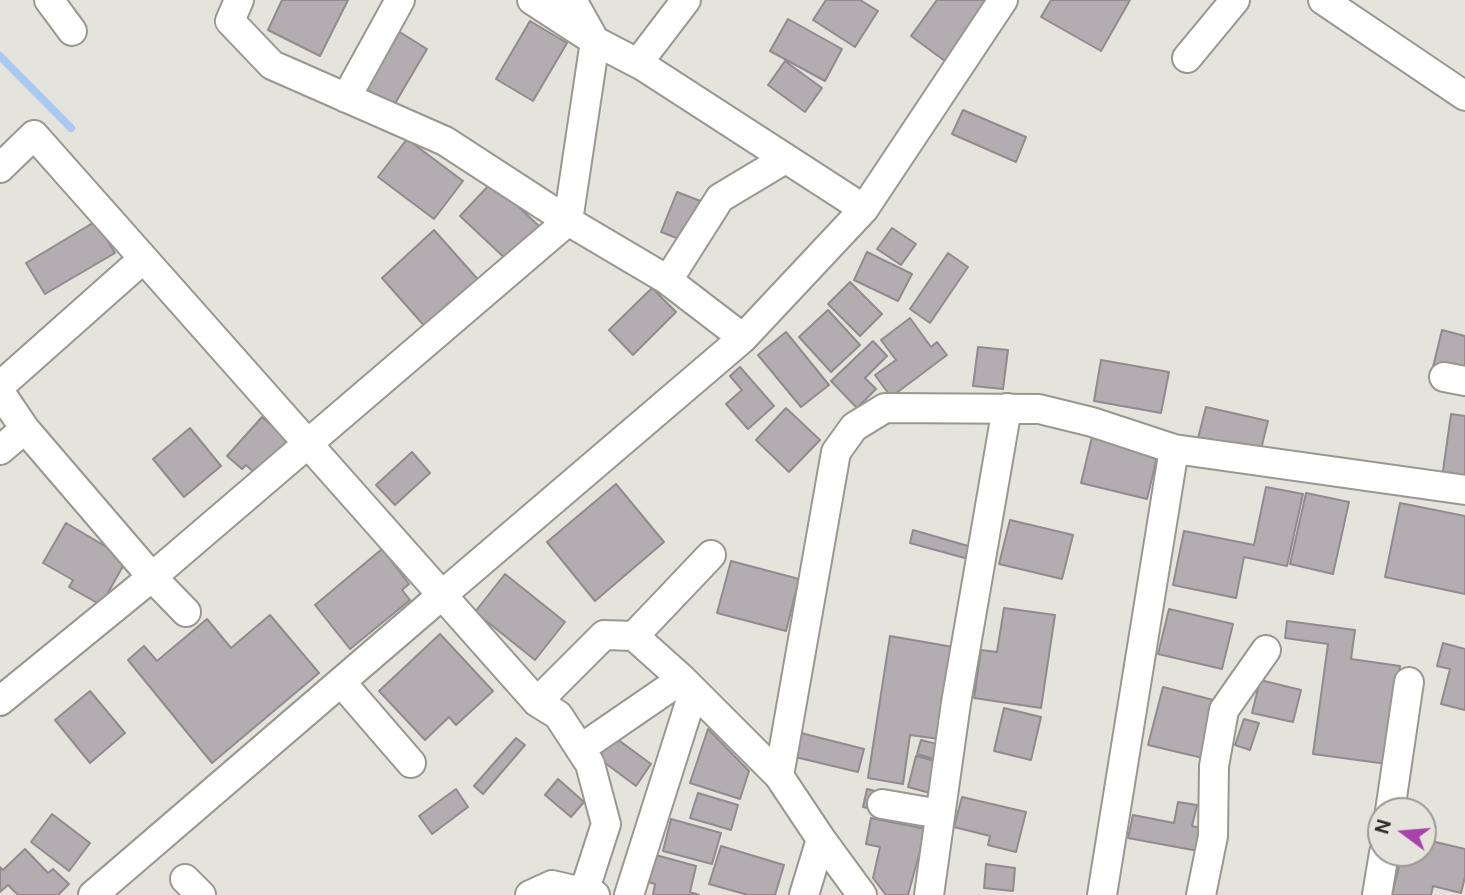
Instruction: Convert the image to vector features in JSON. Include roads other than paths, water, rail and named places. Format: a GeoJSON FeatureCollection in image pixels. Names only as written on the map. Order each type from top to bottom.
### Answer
{"type":"FeatureCollection","features":[{"type":"Feature","properties":{"kind":"street"},"geometry":{"type":"LineString","coordinates":[[49,0],[72,31]]}},
{"type":"Feature","properties":{"kind":"street"},"geometry":{"type":"LineString","coordinates":[[239,0],[230,21],[272,65],[445,141],[568,221],[668,280],[743,338]]}},
{"type":"Feature","properties":{"kind":"street"},"geometry":{"type":"LineString","coordinates":[[346,98],[400,0]]}},
{"type":"Feature","properties":{"kind":"street"},"geometry":{"type":"LineString","coordinates":[[532,0],[595,41],[638,63],[864,209]]}},
{"type":"Feature","properties":{"kind":"street"},"geometry":{"type":"LineString","coordinates":[[0,701],[152,577],[568,221],[595,41],[572,0]]}},
{"type":"Feature","properties":{"kind":"street"},"geometry":{"type":"LineString","coordinates":[[638,63],[686,0]]}},
{"type":"Feature","properties":{"kind":"street"},"geometry":{"type":"LineString","coordinates":[[1187,58],[1235,0]]}},
{"type":"Feature","properties":{"kind":"street"},"geometry":{"type":"LineString","coordinates":[[1322,0],[1465,96]]}},
{"type":"Feature","properties":{"kind":"street"},"geometry":{"type":"LineString","coordinates":[[93,895],[743,338],[864,209],[1000,1]]}},
{"type":"Feature","properties":{"kind":"street"},"geometry":{"type":"LineString","coordinates":[[0,168],[34,135],[537,702],[558,715],[590,764],[606,824],[590,894],[552,885],[530,895]]}},
{"type":"Feature","properties":{"kind":"street"},"geometry":{"type":"LineString","coordinates":[[668,280],[720,198],[785,159]]}},
{"type":"Feature","properties":{"kind":"street"},"geometry":{"type":"LineString","coordinates":[[0,386],[143,260]]}},
{"type":"Feature","properties":{"kind":"street"},"geometry":{"type":"LineString","coordinates":[[0,392],[25,429],[152,577],[186,612]]}},
{"type":"Feature","properties":{"kind":"street"},"geometry":{"type":"LineString","coordinates":[[779,776],[836,452],[854,427],[885,408],[1040,409],[1092,422],[1174,449],[1465,491]]}},
{"type":"Feature","properties":{"kind":"street"},"geometry":{"type":"LineString","coordinates":[[929,895],[956,703],[1007,408]]}},
{"type":"Feature","properties":{"kind":"street"},"geometry":{"type":"LineString","coordinates":[[0,450],[25,429]]}},
{"type":"Feature","properties":{"kind":"street"},"geometry":{"type":"LineString","coordinates":[[1102,895],[1174,449]]}},
{"type":"Feature","properties":{"kind":"street"},"geometry":{"type":"LineString","coordinates":[[634,636],[711,555]]}},
{"type":"Feature","properties":{"kind":"street"},"geometry":{"type":"LineString","coordinates":[[537,702],[604,635],[634,636],[779,776],[862,895]]}},
{"type":"Feature","properties":{"kind":"street"},"geometry":{"type":"LineString","coordinates":[[1201,895],[1213,836],[1214,766],[1224,710],[1266,650]]}},
{"type":"Feature","properties":{"kind":"street"},"geometry":{"type":"LineString","coordinates":[[341,682],[411,763]]}},
{"type":"Feature","properties":{"kind":"street"},"geometry":{"type":"LineString","coordinates":[[1392,797],[1409,682]]}},
{"type":"Feature","properties":{"kind":"street"},"geometry":{"type":"LineString","coordinates":[[580,749],[688,686]]}},
{"type":"Feature","properties":{"kind":"street"},"geometry":{"type":"LineString","coordinates":[[629,895],[688,686]]}},
{"type":"Feature","properties":{"kind":"street"},"geometry":{"type":"LineString","coordinates":[[882,804],[940,814]]}},
{"type":"Feature","properties":{"kind":"street"},"geometry":{"type":"LineString","coordinates":[[804,895],[821,839]]}},
{"type":"Feature","properties":{"kind":"street"},"geometry":{"type":"LineString","coordinates":[[1377,895],[1382,867]]}},
{"type":"Feature","properties":{"kind":"waterway"},"geometry":{"type":"LineString","coordinates":[[0,56],[71,128]]}}]}
